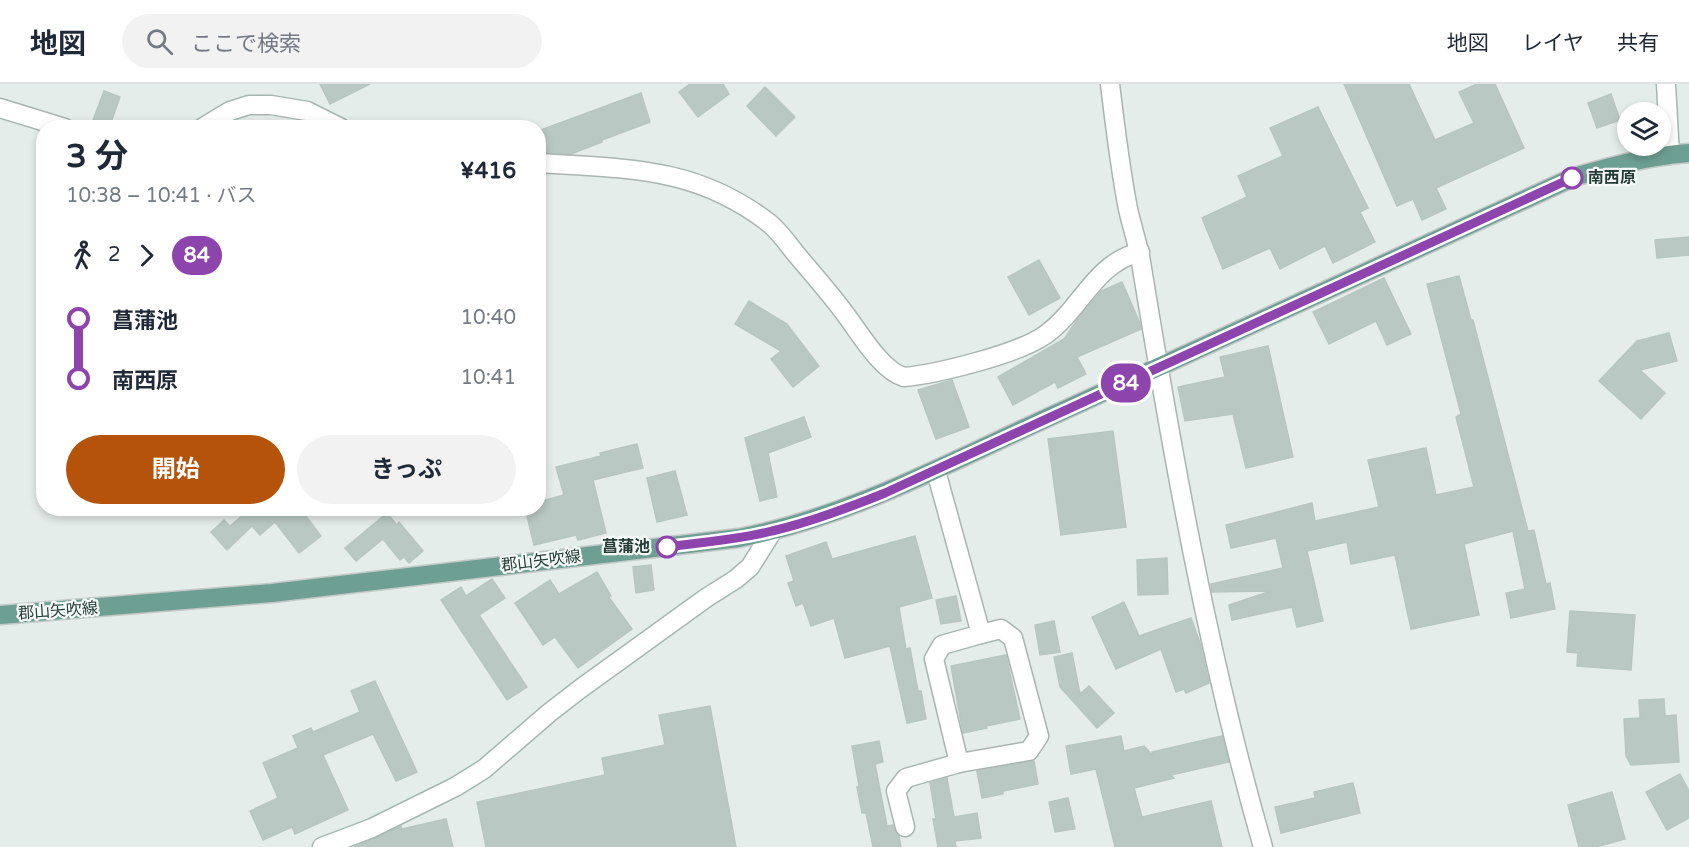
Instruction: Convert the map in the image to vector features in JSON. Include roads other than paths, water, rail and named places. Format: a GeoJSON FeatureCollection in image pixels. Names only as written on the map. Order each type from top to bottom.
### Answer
{"type":"FeatureCollection","features":[{"type":"Feature","properties":{"kind":"main road","name":"郡山矢吹線"},"geometry":{"type":"LineString","coordinates":[[1671,154],[1689,153]]}},
{"type":"Feature","properties":{"kind":"main road","name":"郡山矢吹線"},"geometry":{"type":"LineString","coordinates":[[0,615],[272,593],[739,538],[772,531],[839,511],[936,471],[1574,177],[1616,164],[1659,156]]}},
{"type":"Feature","properties":{"kind":"street"},"geometry":{"type":"LineString","coordinates":[[1110,84],[1128,211],[1140,252],[1158,369],[1215,651],[1263,847]]}},
{"type":"Feature","properties":{"kind":"street"},"geometry":{"type":"LineString","coordinates":[[1666,84],[1667,102]]}},
{"type":"Feature","properties":{"kind":"street"},"geometry":{"type":"LineString","coordinates":[[215,120],[230,111],[249,105],[271,105],[307,111],[325,120]]}},
{"type":"Feature","properties":{"kind":"street"},"geometry":{"type":"LineString","coordinates":[[0,108],[39,120]]}},
{"type":"Feature","properties":{"kind":"street"},"geometry":{"type":"LineString","coordinates":[[546,164],[643,170],[707,186],[736,200],[771,225],[836,301],[884,365],[904,377],[945,369],[1014,350],[1044,336],[1071,312],[1098,276],[1127,255],[1140,252]]}},
{"type":"Feature","properties":{"kind":"street"},"geometry":{"type":"LineString","coordinates":[[936,471],[981,634]]}},
{"type":"Feature","properties":{"kind":"street"},"geometry":{"type":"LineString","coordinates":[[322,847],[372,828],[455,787],[484,769],[565,701],[706,598],[736,579],[750,567],[772,531]]}},
{"type":"Feature","properties":{"kind":"street"},"geometry":{"type":"LineString","coordinates":[[904,827],[896,791],[906,778],[959,763],[1029,750],[1039,736],[1013,638],[1001,630],[942,645],[934,659],[959,763]]}},
{"type":"Feature","properties":{"kind":"place","name":"南西原"},"geometry":{"type":"Point","coordinates":[1572,178]}},
{"type":"Feature","properties":{"kind":"place","name":"菖蒲池"},"geometry":{"type":"Point","coordinates":[667,547]}}]}
